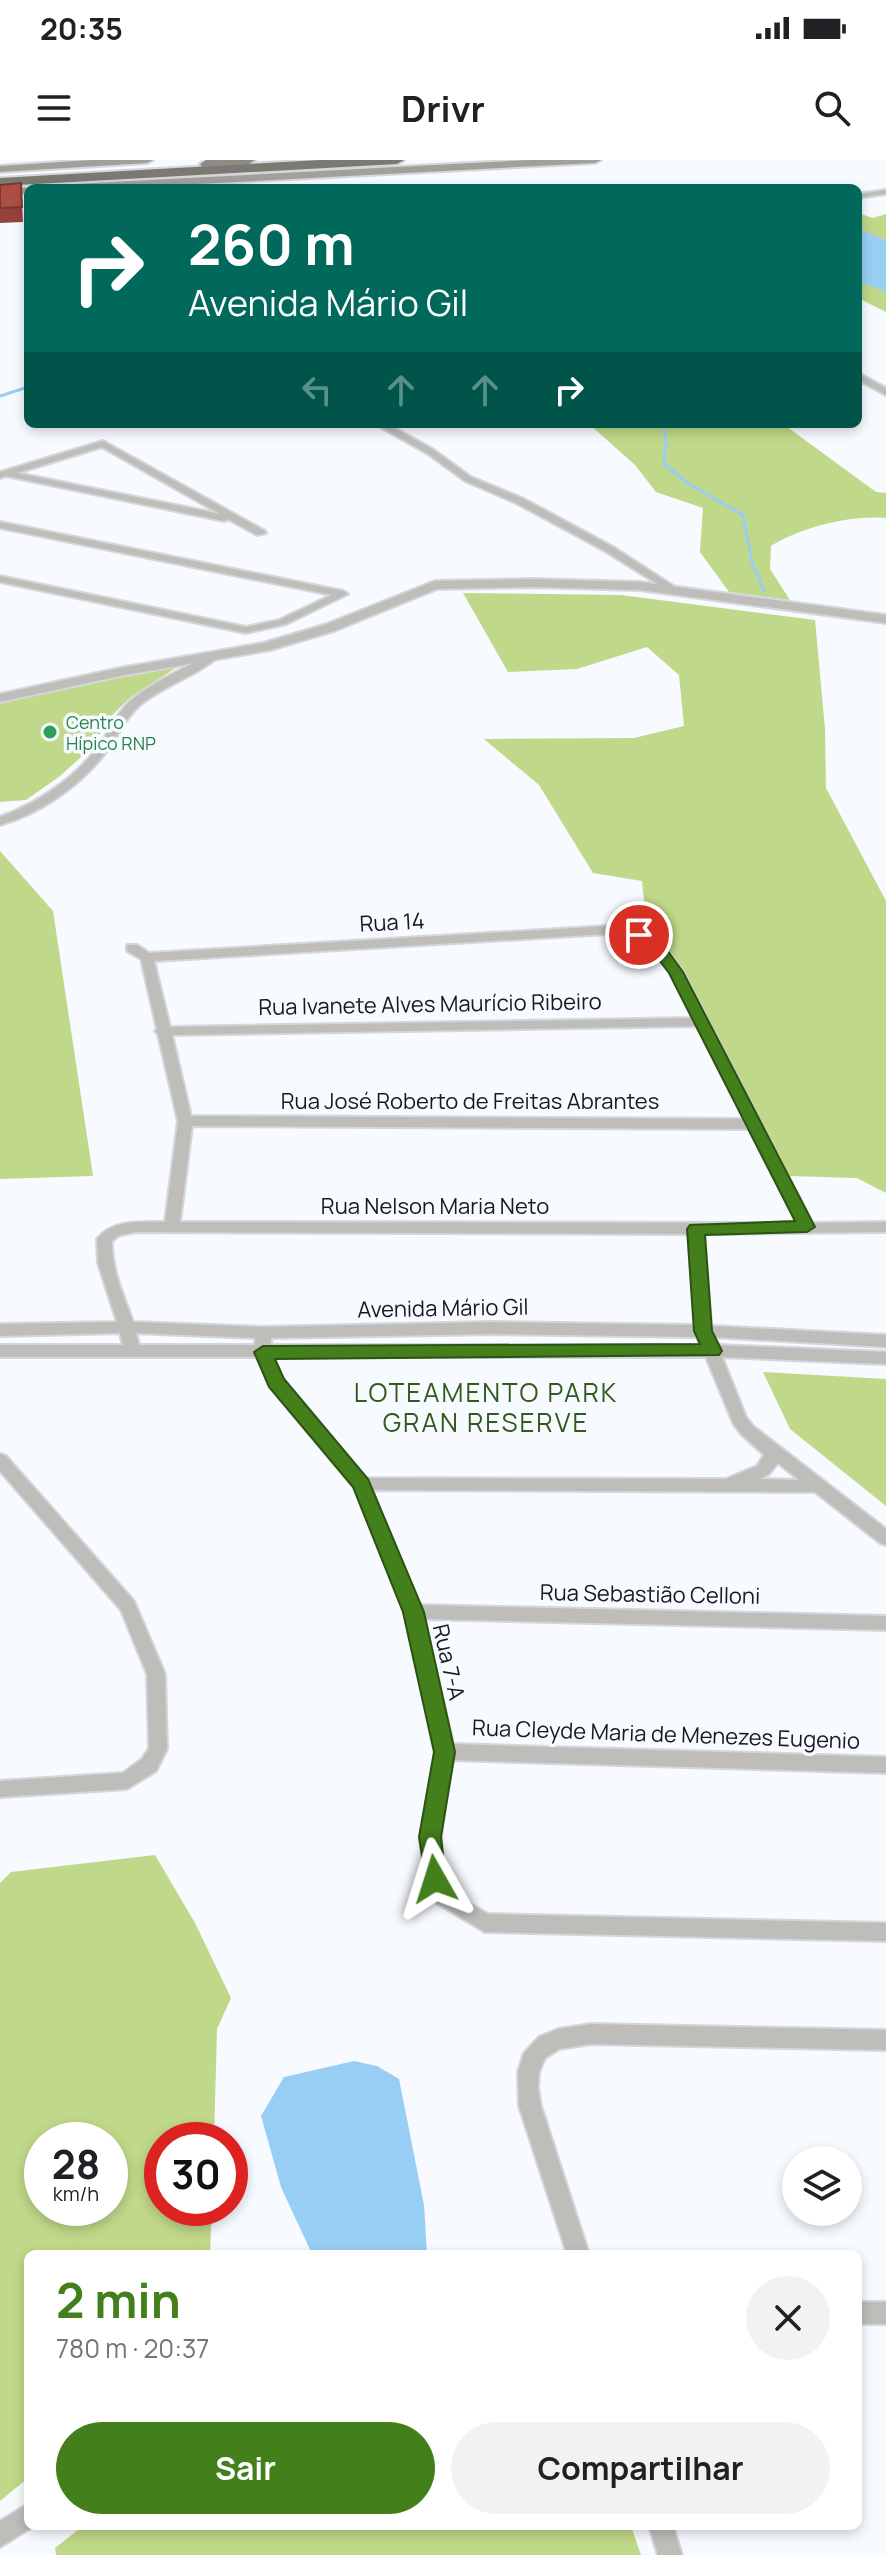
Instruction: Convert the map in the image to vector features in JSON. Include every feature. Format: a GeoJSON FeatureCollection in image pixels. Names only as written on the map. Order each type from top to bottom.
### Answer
{"type":"FeatureCollection","features":[{"type":"Feature","properties":{"kind":"highway"},"geometry":{"type":"LineString","coordinates":[[0,179],[289,160]]}},
{"type":"Feature","properties":{"kind":"highway"},"geometry":{"type":"LineString","coordinates":[[0,179],[397,160]]}},
{"type":"Feature","properties":{"kind":"main road"},"geometry":{"type":"LineString","coordinates":[[0,169],[147,160]]}},
{"type":"Feature","properties":{"kind":"main road"},"geometry":{"type":"LineString","coordinates":[[206,164],[249,160]]}},
{"type":"Feature","properties":{"kind":"main road"},"geometry":{"type":"LineString","coordinates":[[132,184],[595,160]]}},
{"type":"Feature","properties":{"kind":"main road"},"geometry":{"type":"LineString","coordinates":[[0,191],[24,190]]}},
{"type":"Feature","properties":{"kind":"street"},"geometry":{"type":"LineString","coordinates":[[862,195],[886,192]]}},
{"type":"Feature","properties":{"kind":"street"},"geometry":{"type":"LineString","coordinates":[[862,378],[886,392]]}},
{"type":"Feature","properties":{"kind":"street"},"geometry":{"type":"LineString","coordinates":[[387,428],[431,452],[468,479],[520,501],[609,549],[676,591]]}},
{"type":"Feature","properties":{"kind":"street"},"geometry":{"type":"LineString","coordinates":[[3,474],[103,444],[261,533]]}},
{"type":"Feature","properties":{"kind":"street"},"geometry":{"type":"LineString","coordinates":[[3,474],[242,522]]}},
{"type":"Feature","properties":{"kind":"street"},"geometry":{"type":"LineString","coordinates":[[0,525],[343,594],[282,622],[246,630],[0,579]]}},
{"type":"Feature","properties":{"kind":"street"},"geometry":{"type":"LineString","coordinates":[[0,698],[120,672],[265,647],[329,628],[435,585],[591,583],[886,619]]}},
{"type":"Feature","properties":{"kind":"street"},"geometry":{"type":"LineString","coordinates":[[0,821],[18,816],[47,798],[100,753],[123,715],[137,702],[212,657]]}},
{"type":"Feature","properties":{"kind":"street","name":"Rua 14"},"geometry":{"type":"LineString","coordinates":[[147,957],[626,929],[659,949],[676,972],[699,1022]]}},
{"type":"Feature","properties":{"kind":"street"},"geometry":{"type":"LineString","coordinates":[[132,948],[147,957],[185,1121],[172,1227]]}},
{"type":"Feature","properties":{"kind":"street"},"geometry":{"type":"LineString","coordinates":[[699,1022],[756,1124],[807,1227]]}},
{"type":"Feature","properties":{"kind":"street","name":"Rua lvanete Alves Maurício Ribeiro"},"geometry":{"type":"LineString","coordinates":[[162,1031],[699,1022]]}},
{"type":"Feature","properties":{"kind":"street","name":"Rua José Roberto de Freitas Abrantes"},"geometry":{"type":"LineString","coordinates":[[185,1121],[756,1124]]}},
{"type":"Feature","properties":{"kind":"street","name":"Rua Nelson Maria Neto"},"geometry":{"type":"LineString","coordinates":[[132,1351],[129,1327],[102,1254],[105,1239],[116,1231],[127,1229],[886,1227]]}},
{"type":"Feature","properties":{"kind":"street"},"geometry":{"type":"LineString","coordinates":[[696,1229],[703,1331],[739,1419],[816,1486],[886,1538]]}},
{"type":"Feature","properties":{"kind":"street","name":"Avenida Mário Gil"},"geometry":{"type":"LineString","coordinates":[[0,1330],[129,1327],[263,1333],[492,1328],[703,1331],[886,1341]]}},
{"type":"Feature","properties":{"kind":"street"},"geometry":{"type":"LineString","coordinates":[[492,1328],[493,1352]]}},
{"type":"Feature","properties":{"kind":"street","name":"Rua 7-A"},"geometry":{"type":"LineString","coordinates":[[263,1333],[263,1352],[276,1382],[361,1484],[413,1612],[445,1752],[430,1837],[435,1879],[444,1897],[485,1923],[886,1932]]}},
{"type":"Feature","properties":{"kind":"street","name":"Avenida Mário Gil"},"geometry":{"type":"LineString","coordinates":[[0,1351],[713,1351],[886,1358]]}},
{"type":"Feature","properties":{"kind":"street"},"geometry":{"type":"LineString","coordinates":[[712,1486],[764,1471],[771,1463],[773,1454],[767,1446]]}},
{"type":"Feature","properties":{"kind":"street"},"geometry":{"type":"LineString","coordinates":[[0,1460],[128,1606],[156,1674],[158,1749],[149,1765],[127,1781],[0,1789]]}},
{"type":"Feature","properties":{"kind":"street"},"geometry":{"type":"LineString","coordinates":[[361,1484],[392,1481],[816,1486]]}},
{"type":"Feature","properties":{"kind":"street","name":"Rua Sebastião Celloni"},"geometry":{"type":"LineString","coordinates":[[413,1612],[886,1623]]}},
{"type":"Feature","properties":{"kind":"street","name":"Rua Cleyde Maria de Menezes Eugenio"},"geometry":{"type":"LineString","coordinates":[[445,1752],[886,1765]]}},
{"type":"Feature","properties":{"kind":"street"},"geometry":{"type":"LineString","coordinates":[[577,2250],[530,2106],[526,2081],[529,2061],[535,2051],[551,2040],[567,2036],[886,2040]]}},
{"type":"Feature","properties":{"kind":"street"},"geometry":{"type":"LineString","coordinates":[[862,2313],[886,2313]]}},
{"type":"Feature","properties":{"kind":"street"},"geometry":{"type":"LineString","coordinates":[[0,2535],[24,2519]]}},
{"type":"Feature","properties":{"kind":"street"},"geometry":{"type":"LineString","coordinates":[[662,2530],[670,2555]]}},
{"type":"Feature","properties":{"kind":"green space"},"geometry":{"type":"Polygon","coordinates":[[[862,214],[873,218],[886,214],[886,312],[862,300],[862,214]]]}},
{"type":"Feature","properties":{"kind":"green space"},"geometry":{"type":"Polygon","coordinates":[[[593,428],[788,428],[876,492],[886,493],[886,518],[857,518],[827,524],[797,533],[771,546],[770,569],[790,600],[729,592],[700,552],[703,508],[656,492],[635,465],[593,428]]]}},
{"type":"Feature","properties":{"kind":"green space"},"geometry":{"type":"Polygon","coordinates":[[[463,593],[621,595],[815,620],[825,729],[826,788],[886,901],[886,1193],[857,1178],[790,1176],[645,911],[642,881],[593,873],[539,785],[484,739],[634,738],[684,726],[679,675],[647,647],[577,669],[508,672],[463,593]]]}},
{"type":"Feature","properties":{"kind":"green space","name":"Centro Hípico RNP"},"geometry":{"type":"Polygon","coordinates":[[[182,664],[131,697],[109,718],[92,747],[60,776],[26,800],[0,802],[0,702],[182,664]]]}},
{"type":"Feature","properties":{"kind":"green space"},"geometry":{"type":"Polygon","coordinates":[[[0,851],[53,911],[93,1176],[0,1179],[0,851]]]}},
{"type":"Feature","properties":{"kind":"green space"},"geometry":{"type":"Polygon","coordinates":[[[763,1372],[886,1379],[886,1506],[790,1429],[763,1372]]]}},
{"type":"Feature","properties":{"kind":"green space"},"geometry":{"type":"Polygon","coordinates":[[[155,1855],[195,1923],[231,1998],[217,2029],[214,2122],[144,2122],[144,2226],[211,2226],[210,2250],[24,2250],[24,2481],[0,2501],[0,1883],[11,1872],[155,1855]]]}},
{"type":"Feature","properties":{"kind":"green space"},"geometry":{"type":"Polygon","coordinates":[[[78,2530],[632,2530],[641,2555],[56,2555],[55,2548],[78,2530]]]}},
{"type":"Feature","properties":{"kind":"water"},"geometry":{"type":"Polygon","coordinates":[[[862,231],[886,240],[886,292],[862,283],[862,231]]]}},
{"type":"Feature","properties":{"kind":"water"},"geometry":{"type":"Polygon","coordinates":[[[354,2061],[377,2066],[399,2079],[424,2205],[427,2250],[310,2250],[281,2187],[261,2116],[284,2077],[354,2061]]]}},
{"type":"Feature","properties":{"kind":"building"},"geometry":{"type":"Polygon","coordinates":[[[21,183],[22,207],[0,208],[0,185],[21,183]]]}},
{"type":"Feature","properties":{"kind":"waterway"},"geometry":{"type":"LineString","coordinates":[[0,396],[24,388]]}},
{"type":"Feature","properties":{"kind":"waterway"},"geometry":{"type":"LineString","coordinates":[[663,428],[666,442],[664,464],[689,484],[743,515],[752,562],[764,591]]}},
{"type":"Feature","properties":{"kind":"place","name":"Centro Hípico RNP"},"geometry":{"type":"Point","coordinates":[50,732]}},
{"type":"Feature","properties":{"kind":"district","name":"LOTEAMENTO PARK GRAN RESERVE"},"geometry":{"type":"Point","coordinates":[486,1407]}},
{"type":"Feature","properties":{"kind":"route"},"geometry":{"type":"LineString","coordinates":[[435,1879],[430,1837],[445,1752],[413,1612],[361,1484],[276,1382],[263,1352],[713,1351],[703,1331],[696,1229],[807,1227],[676,972],[659,949],[639,935]]}}]}
